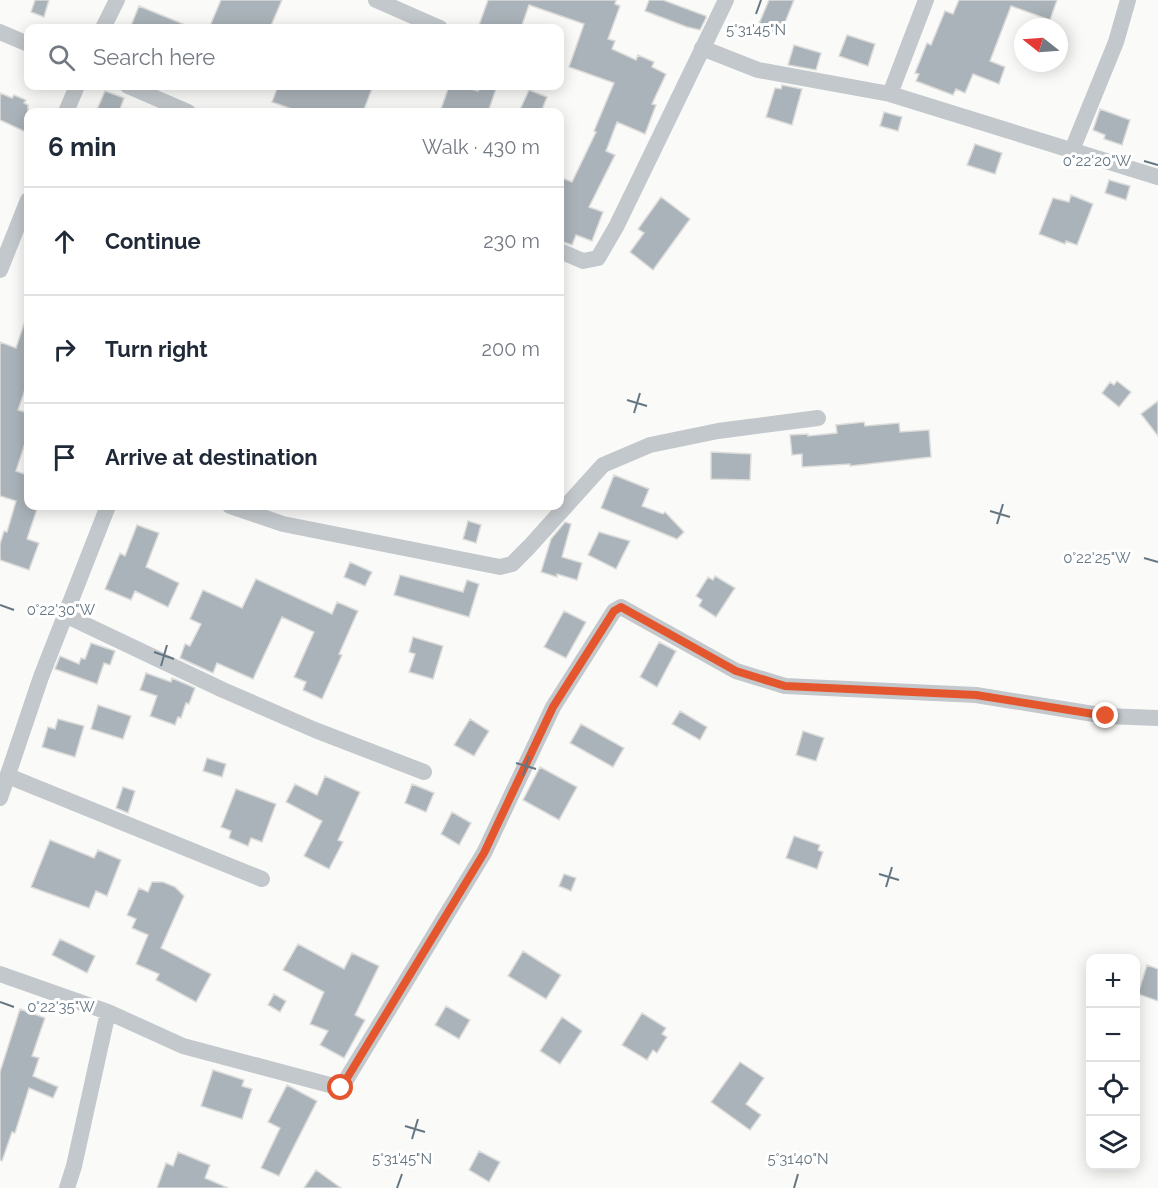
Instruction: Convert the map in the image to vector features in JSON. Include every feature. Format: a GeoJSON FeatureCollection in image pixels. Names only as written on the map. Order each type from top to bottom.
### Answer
{"type":"FeatureCollection","features":[{"type":"Feature","properties":{"kind":"street"},"geometry":{"type":"LineString","coordinates":[[105,24],[117,0]]}},
{"type":"Feature","properties":{"kind":"street"},"geometry":{"type":"LineString","coordinates":[[376,0],[431,24]]}},
{"type":"Feature","properties":{"kind":"street"},"geometry":{"type":"LineString","coordinates":[[564,253],[584,261],[598,258],[616,227],[726,0]]}},
{"type":"Feature","properties":{"kind":"street"},"geometry":{"type":"LineString","coordinates":[[890,94],[926,0]]}},
{"type":"Feature","properties":{"kind":"street"},"geometry":{"type":"LineString","coordinates":[[1072,150],[1116,42],[1128,0]]}},
{"type":"Feature","properties":{"kind":"street"},"geometry":{"type":"LineString","coordinates":[[0,32],[24,42]]}},
{"type":"Feature","properties":{"kind":"street"},"geometry":{"type":"LineString","coordinates":[[702,48],[758,70],[890,94],[1158,177]]}},
{"type":"Feature","properties":{"kind":"street"},"geometry":{"type":"LineString","coordinates":[[68,108],[75,90]]}},
{"type":"Feature","properties":{"kind":"street"},"geometry":{"type":"LineString","coordinates":[[137,90],[179,108]]}},
{"type":"Feature","properties":{"kind":"street"},"geometry":{"type":"LineString","coordinates":[[0,270],[7,232],[24,206]]}},
{"type":"Feature","properties":{"kind":"street"},"geometry":{"type":"LineString","coordinates":[[564,508],[603,465],[650,445],[718,432],[818,418]]}},
{"type":"Feature","properties":{"kind":"street"},"geometry":{"type":"LineString","coordinates":[[0,798],[40,677],[106,510]]}},
{"type":"Feature","properties":{"kind":"street"},"geometry":{"type":"LineString","coordinates":[[242,510],[283,524],[500,567],[512,564],[562,510]]}},
{"type":"Feature","properties":{"kind":"street"},"geometry":{"type":"LineString","coordinates":[[0,974],[108,1012],[183,1046],[341,1088],[484,853],[553,707],[614,611],[621,607],[736,671],[785,686],[976,695],[1106,716],[1158,718]]}},
{"type":"Feature","properties":{"kind":"street"},"geometry":{"type":"LineString","coordinates":[[64,615],[223,690],[315,730],[424,772]]}},
{"type":"Feature","properties":{"kind":"street"},"geometry":{"type":"LineString","coordinates":[[8,776],[262,879]]}},
{"type":"Feature","properties":{"kind":"street"},"geometry":{"type":"LineString","coordinates":[[67,1188],[74,1166],[108,1012]]}},
{"type":"Feature","properties":{"kind":"building"},"geometry":{"type":"Polygon","coordinates":[[[35,0],[49,0],[44,17],[31,12],[35,0]]]}},
{"type":"Feature","properties":{"kind":"building"},"geometry":{"type":"Polygon","coordinates":[[[221,0],[282,0],[272,24],[211,24],[221,0]]]}},
{"type":"Feature","properties":{"kind":"building"},"geometry":{"type":"Polygon","coordinates":[[[488,0],[616,0],[615,4],[620,6],[608,39],[615,41],[612,49],[636,60],[638,55],[654,62],[652,67],[666,74],[652,104],[656,105],[645,134],[617,122],[606,151],[615,155],[589,207],[603,212],[592,241],[576,235],[572,245],[564,242],[564,179],[572,182],[596,132],[594,131],[614,83],[569,67],[584,24],[529,5],[522,24],[479,24],[488,0]]]}},
{"type":"Feature","properties":{"kind":"building"},"geometry":{"type":"Polygon","coordinates":[[[649,0],[663,0],[706,16],[706,18],[700,30],[687,27],[645,11],[649,0]]]}},
{"type":"Feature","properties":{"kind":"building"},"geometry":{"type":"Polygon","coordinates":[[[769,0],[794,0],[780,35],[758,26],[769,0]]]}},
{"type":"Feature","properties":{"kind":"building"},"geometry":{"type":"Polygon","coordinates":[[[959,0],[1057,0],[1051,18],[1044,18],[1011,6],[990,61],[1005,67],[999,84],[973,74],[965,93],[956,89],[953,95],[916,81],[919,74],[915,73],[927,43],[931,45],[945,11],[953,14],[959,0]]]}},
{"type":"Feature","properties":{"kind":"building"},"geometry":{"type":"Polygon","coordinates":[[[139,6],[183,24],[132,24],[139,6]]]}},
{"type":"Feature","properties":{"kind":"building"},"geometry":{"type":"Polygon","coordinates":[[[847,35],[875,44],[868,66],[839,56],[847,35]]]}},
{"type":"Feature","properties":{"kind":"building"},"geometry":{"type":"Polygon","coordinates":[[[794,45],[821,53],[816,70],[788,65],[794,45]]]}},
{"type":"Feature","properties":{"kind":"building"},"geometry":{"type":"Polygon","coordinates":[[[782,85],[802,89],[792,125],[766,117],[775,88],[781,89],[782,85]]]}},
{"type":"Feature","properties":{"kind":"building"},"geometry":{"type":"Polygon","coordinates":[[[276,90],[371,90],[365,108],[289,108],[272,102],[276,90]]]}},
{"type":"Feature","properties":{"kind":"building"},"geometry":{"type":"Polygon","coordinates":[[[448,90],[496,90],[489,108],[441,108],[448,90]]]}},
{"type":"Feature","properties":{"kind":"building"},"geometry":{"type":"Polygon","coordinates":[[[529,90],[547,97],[543,108],[521,108],[529,90]]]}},
{"type":"Feature","properties":{"kind":"building"},"geometry":{"type":"Polygon","coordinates":[[[105,91],[124,98],[120,108],[98,108],[105,91]]]}},
{"type":"Feature","properties":{"kind":"building"},"geometry":{"type":"Polygon","coordinates":[[[0,93],[26,100],[24,103],[28,105],[28,108],[24,108],[24,131],[0,120],[0,93]]]}},
{"type":"Feature","properties":{"kind":"building"},"geometry":{"type":"Polygon","coordinates":[[[1100,109],[1130,120],[1122,145],[1104,139],[1105,135],[1093,130],[1100,109]]]}},
{"type":"Feature","properties":{"kind":"building"},"geometry":{"type":"Polygon","coordinates":[[[884,112],[902,117],[898,131],[880,126],[884,112]]]}},
{"type":"Feature","properties":{"kind":"building"},"geometry":{"type":"Polygon","coordinates":[[[975,144],[1002,153],[995,174],[967,165],[975,144]]]}},
{"type":"Feature","properties":{"kind":"building"},"geometry":{"type":"Polygon","coordinates":[[[1109,180],[1130,186],[1126,200],[1105,193],[1109,180]]]}},
{"type":"Feature","properties":{"kind":"building"},"geometry":{"type":"Polygon","coordinates":[[[1071,195],[1093,204],[1077,245],[1066,241],[1065,244],[1039,234],[1053,198],[1069,202],[1071,195]]]}},
{"type":"Feature","properties":{"kind":"building"},"geometry":{"type":"Polygon","coordinates":[[[661,197],[690,219],[653,270],[630,252],[644,233],[638,229],[661,197]]]}},
{"type":"Feature","properties":{"kind":"building"},"geometry":{"type":"Polygon","coordinates":[[[24,324],[24,393],[18,410],[24,412],[24,446],[16,471],[24,474],[24,510],[37,510],[27,539],[39,543],[29,570],[0,560],[0,544],[4,531],[7,532],[16,501],[0,496],[0,342],[16,348],[24,324]]]}},
{"type":"Feature","properties":{"kind":"building"},"geometry":{"type":"Polygon","coordinates":[[[1117,381],[1131,392],[1119,407],[1102,393],[1110,382],[1114,385],[1117,381]]]}},
{"type":"Feature","properties":{"kind":"building"},"geometry":{"type":"Polygon","coordinates":[[[1158,401],[1158,436],[1141,414],[1158,401]]]}},
{"type":"Feature","properties":{"kind":"building"},"geometry":{"type":"Polygon","coordinates":[[[864,422],[865,426],[899,423],[900,432],[929,430],[931,457],[850,466],[850,464],[802,467],[802,454],[792,455],[790,435],[837,433],[836,425],[864,422]]]}},
{"type":"Feature","properties":{"kind":"building"},"geometry":{"type":"Polygon","coordinates":[[[711,452],[751,454],[750,480],[711,479],[711,452]]]}},
{"type":"Feature","properties":{"kind":"building"},"geometry":{"type":"Polygon","coordinates":[[[614,475],[649,489],[642,506],[663,514],[665,512],[684,532],[677,539],[601,508],[614,475]]]}},
{"type":"Feature","properties":{"kind":"building"},"geometry":{"type":"Polygon","coordinates":[[[468,521],[481,525],[476,543],[463,539],[468,521]]]}},
{"type":"Feature","properties":{"kind":"building"},"geometry":{"type":"Polygon","coordinates":[[[565,522],[571,524],[562,557],[582,563],[577,580],[541,572],[551,539],[565,522]]]}},
{"type":"Feature","properties":{"kind":"building"},"geometry":{"type":"Polygon","coordinates":[[[137,525],[159,533],[146,567],[179,583],[168,607],[135,591],[131,600],[105,589],[120,553],[125,556],[137,525]]]}},
{"type":"Feature","properties":{"kind":"building"},"geometry":{"type":"Polygon","coordinates":[[[599,532],[630,541],[616,569],[588,555],[599,532]]]}},
{"type":"Feature","properties":{"kind":"building"},"geometry":{"type":"Polygon","coordinates":[[[350,562],[372,572],[365,586],[344,577],[350,562]]]}},
{"type":"Feature","properties":{"kind":"building"},"geometry":{"type":"Polygon","coordinates":[[[400,575],[463,592],[467,580],[479,584],[469,617],[394,595],[400,575]]]}},
{"type":"Feature","properties":{"kind":"building"},"geometry":{"type":"Polygon","coordinates":[[[715,576],[735,588],[716,617],[699,606],[702,600],[696,596],[708,577],[713,580],[715,576]]]}},
{"type":"Feature","properties":{"kind":"building"},"geometry":{"type":"Polygon","coordinates":[[[256,579],[332,614],[337,602],[358,611],[339,654],[342,655],[322,699],[303,690],[306,682],[294,677],[314,632],[282,617],[253,679],[217,663],[213,673],[180,658],[185,644],[190,646],[201,624],[190,619],[203,590],[242,608],[256,579]]]}},
{"type":"Feature","properties":{"kind":"building"},"geometry":{"type":"Polygon","coordinates":[[[564,611],[586,622],[566,658],[544,647],[564,611]]]}},
{"type":"Feature","properties":{"kind":"building"},"geometry":{"type":"Polygon","coordinates":[[[413,637],[443,646],[433,679],[409,672],[415,654],[409,652],[413,637]]]}},
{"type":"Feature","properties":{"kind":"building"},"geometry":{"type":"Polygon","coordinates":[[[659,642],[676,651],[657,687],[640,677],[659,642]]]}},
{"type":"Feature","properties":{"kind":"building"},"geometry":{"type":"Polygon","coordinates":[[[91,643],[115,651],[110,665],[104,663],[97,684],[55,669],[60,656],[79,664],[81,658],[85,659],[91,643]]]}},
{"type":"Feature","properties":{"kind":"building"},"geometry":{"type":"Polygon","coordinates":[[[146,673],[171,682],[172,678],[195,688],[189,704],[186,703],[181,718],[178,717],[175,725],[150,716],[157,696],[140,690],[146,673]]]}},
{"type":"Feature","properties":{"kind":"building"},"geometry":{"type":"Polygon","coordinates":[[[98,705],[131,716],[123,739],[91,729],[98,705]]]}},
{"type":"Feature","properties":{"kind":"building"},"geometry":{"type":"Polygon","coordinates":[[[680,711],[707,727],[700,740],[672,724],[680,711]]]}},
{"type":"Feature","properties":{"kind":"building"},"geometry":{"type":"Polygon","coordinates":[[[58,719],[84,726],[75,757],[42,747],[48,727],[55,729],[58,719]]]}},
{"type":"Feature","properties":{"kind":"building"},"geometry":{"type":"Polygon","coordinates":[[[470,719],[489,731],[474,756],[454,745],[470,719]]]}},
{"type":"Feature","properties":{"kind":"building"},"geometry":{"type":"Polygon","coordinates":[[[581,724],[624,748],[613,767],[570,743],[581,724]]]}},
{"type":"Feature","properties":{"kind":"building"},"geometry":{"type":"Polygon","coordinates":[[[803,731],[824,738],[816,761],[796,755],[803,731]]]}},
{"type":"Feature","properties":{"kind":"building"},"geometry":{"type":"Polygon","coordinates":[[[207,758],[226,764],[222,777],[203,771],[207,758]]]}},
{"type":"Feature","properties":{"kind":"building"},"geometry":{"type":"Polygon","coordinates":[[[540,767],[577,787],[559,820],[523,800],[540,767]]]}},
{"type":"Feature","properties":{"kind":"building"},"geometry":{"type":"Polygon","coordinates":[[[325,776],[360,792],[338,840],[343,842],[329,869],[304,856],[322,821],[286,802],[295,784],[317,795],[325,776]]]}},
{"type":"Feature","properties":{"kind":"building"},"geometry":{"type":"Polygon","coordinates":[[[412,784],[434,793],[426,812],[405,803],[412,784]]]}},
{"type":"Feature","properties":{"kind":"building"},"geometry":{"type":"Polygon","coordinates":[[[123,787],[135,791],[128,813],[116,808],[123,787]]]}},
{"type":"Feature","properties":{"kind":"building"},"geometry":{"type":"Polygon","coordinates":[[[236,789],[276,804],[262,842],[251,838],[248,846],[229,838],[231,831],[221,827],[236,789]]]}},
{"type":"Feature","properties":{"kind":"building"},"geometry":{"type":"Polygon","coordinates":[[[452,812],[471,823],[459,845],[441,834],[452,812]]]}},
{"type":"Feature","properties":{"kind":"building"},"geometry":{"type":"Polygon","coordinates":[[[794,836],[820,845],[818,850],[823,852],[817,869],[786,858],[794,836]]]}},
{"type":"Feature","properties":{"kind":"building"},"geometry":{"type":"Polygon","coordinates":[[[50,840],[94,858],[98,850],[121,860],[107,896],[96,891],[89,908],[31,887],[50,840]]]}},
{"type":"Feature","properties":{"kind":"building"},"geometry":{"type":"Polygon","coordinates":[[[564,874],[576,878],[571,891],[559,886],[564,874]]]}},
{"type":"Feature","properties":{"kind":"building"},"geometry":{"type":"Polygon","coordinates":[[[152,882],[163,882],[175,887],[184,896],[161,948],[211,974],[196,1002],[156,980],[159,974],[136,964],[148,935],[132,928],[136,919],[127,915],[139,888],[148,892],[152,882]]]}},
{"type":"Feature","properties":{"kind":"building"},"geometry":{"type":"Polygon","coordinates":[[[60,939],[95,956],[87,973],[52,955],[60,939]]]}},
{"type":"Feature","properties":{"kind":"building"},"geometry":{"type":"Polygon","coordinates":[[[298,944],[344,969],[352,953],[379,966],[355,1015],[365,1020],[344,1058],[320,1045],[328,1031],[310,1024],[324,992],[283,970],[298,944]]]}},
{"type":"Feature","properties":{"kind":"building"},"geometry":{"type":"Polygon","coordinates":[[[523,951],[561,975],[546,999],[508,976],[523,951]]]}},
{"type":"Feature","properties":{"kind":"building"},"geometry":{"type":"Polygon","coordinates":[[[1147,965],[1158,969],[1158,1001],[1140,995],[1147,965]]]}},
{"type":"Feature","properties":{"kind":"building"},"geometry":{"type":"Polygon","coordinates":[[[274,994],[286,1001],[280,1012],[268,1005],[274,994]]]}},
{"type":"Feature","properties":{"kind":"building"},"geometry":{"type":"Polygon","coordinates":[[[446,1006],[470,1020],[459,1039],[435,1025],[446,1006]]]}},
{"type":"Feature","properties":{"kind":"building"},"geometry":{"type":"Polygon","coordinates":[[[20,1009],[45,1018],[32,1056],[39,1058],[33,1076],[58,1087],[53,1098],[29,1088],[15,1133],[12,1132],[2,1161],[0,1160],[0,1072],[20,1009]]]}},
{"type":"Feature","properties":{"kind":"building"},"geometry":{"type":"Polygon","coordinates":[[[642,1013],[666,1028],[662,1034],[667,1037],[657,1053],[653,1050],[647,1060],[622,1045],[642,1013]]]}},
{"type":"Feature","properties":{"kind":"building"},"geometry":{"type":"Polygon","coordinates":[[[562,1017],[582,1031],[560,1064],[540,1051],[562,1017]]]}},
{"type":"Feature","properties":{"kind":"building"},"geometry":{"type":"Polygon","coordinates":[[[740,1062],[764,1078],[746,1104],[761,1115],[750,1130],[711,1102],[740,1062]]]}},
{"type":"Feature","properties":{"kind":"building"},"geometry":{"type":"Polygon","coordinates":[[[213,1070],[244,1080],[242,1086],[252,1089],[242,1119],[201,1106],[213,1070]]]}},
{"type":"Feature","properties":{"kind":"building"},"geometry":{"type":"Polygon","coordinates":[[[287,1085],[317,1101],[279,1176],[261,1168],[280,1128],[268,1122],[287,1085]]]}},
{"type":"Feature","properties":{"kind":"building"},"geometry":{"type":"Polygon","coordinates":[[[479,1151],[500,1162],[489,1182],[469,1170],[479,1151]]]}},
{"type":"Feature","properties":{"kind":"building"},"geometry":{"type":"Polygon","coordinates":[[[178,1152],[210,1165],[205,1178],[228,1188],[157,1188],[166,1163],[173,1166],[178,1152]]]}},
{"type":"Feature","properties":{"kind":"building"},"geometry":{"type":"Polygon","coordinates":[[[316,1170],[341,1188],[304,1188],[316,1170]]]}},
{"type":"Feature","properties":{"kind":"route"},"geometry":{"type":"LineString","coordinates":[[341,1088],[484,853],[553,707],[614,611],[621,607],[736,671],[785,686],[976,695],[1106,716]]}}]}
